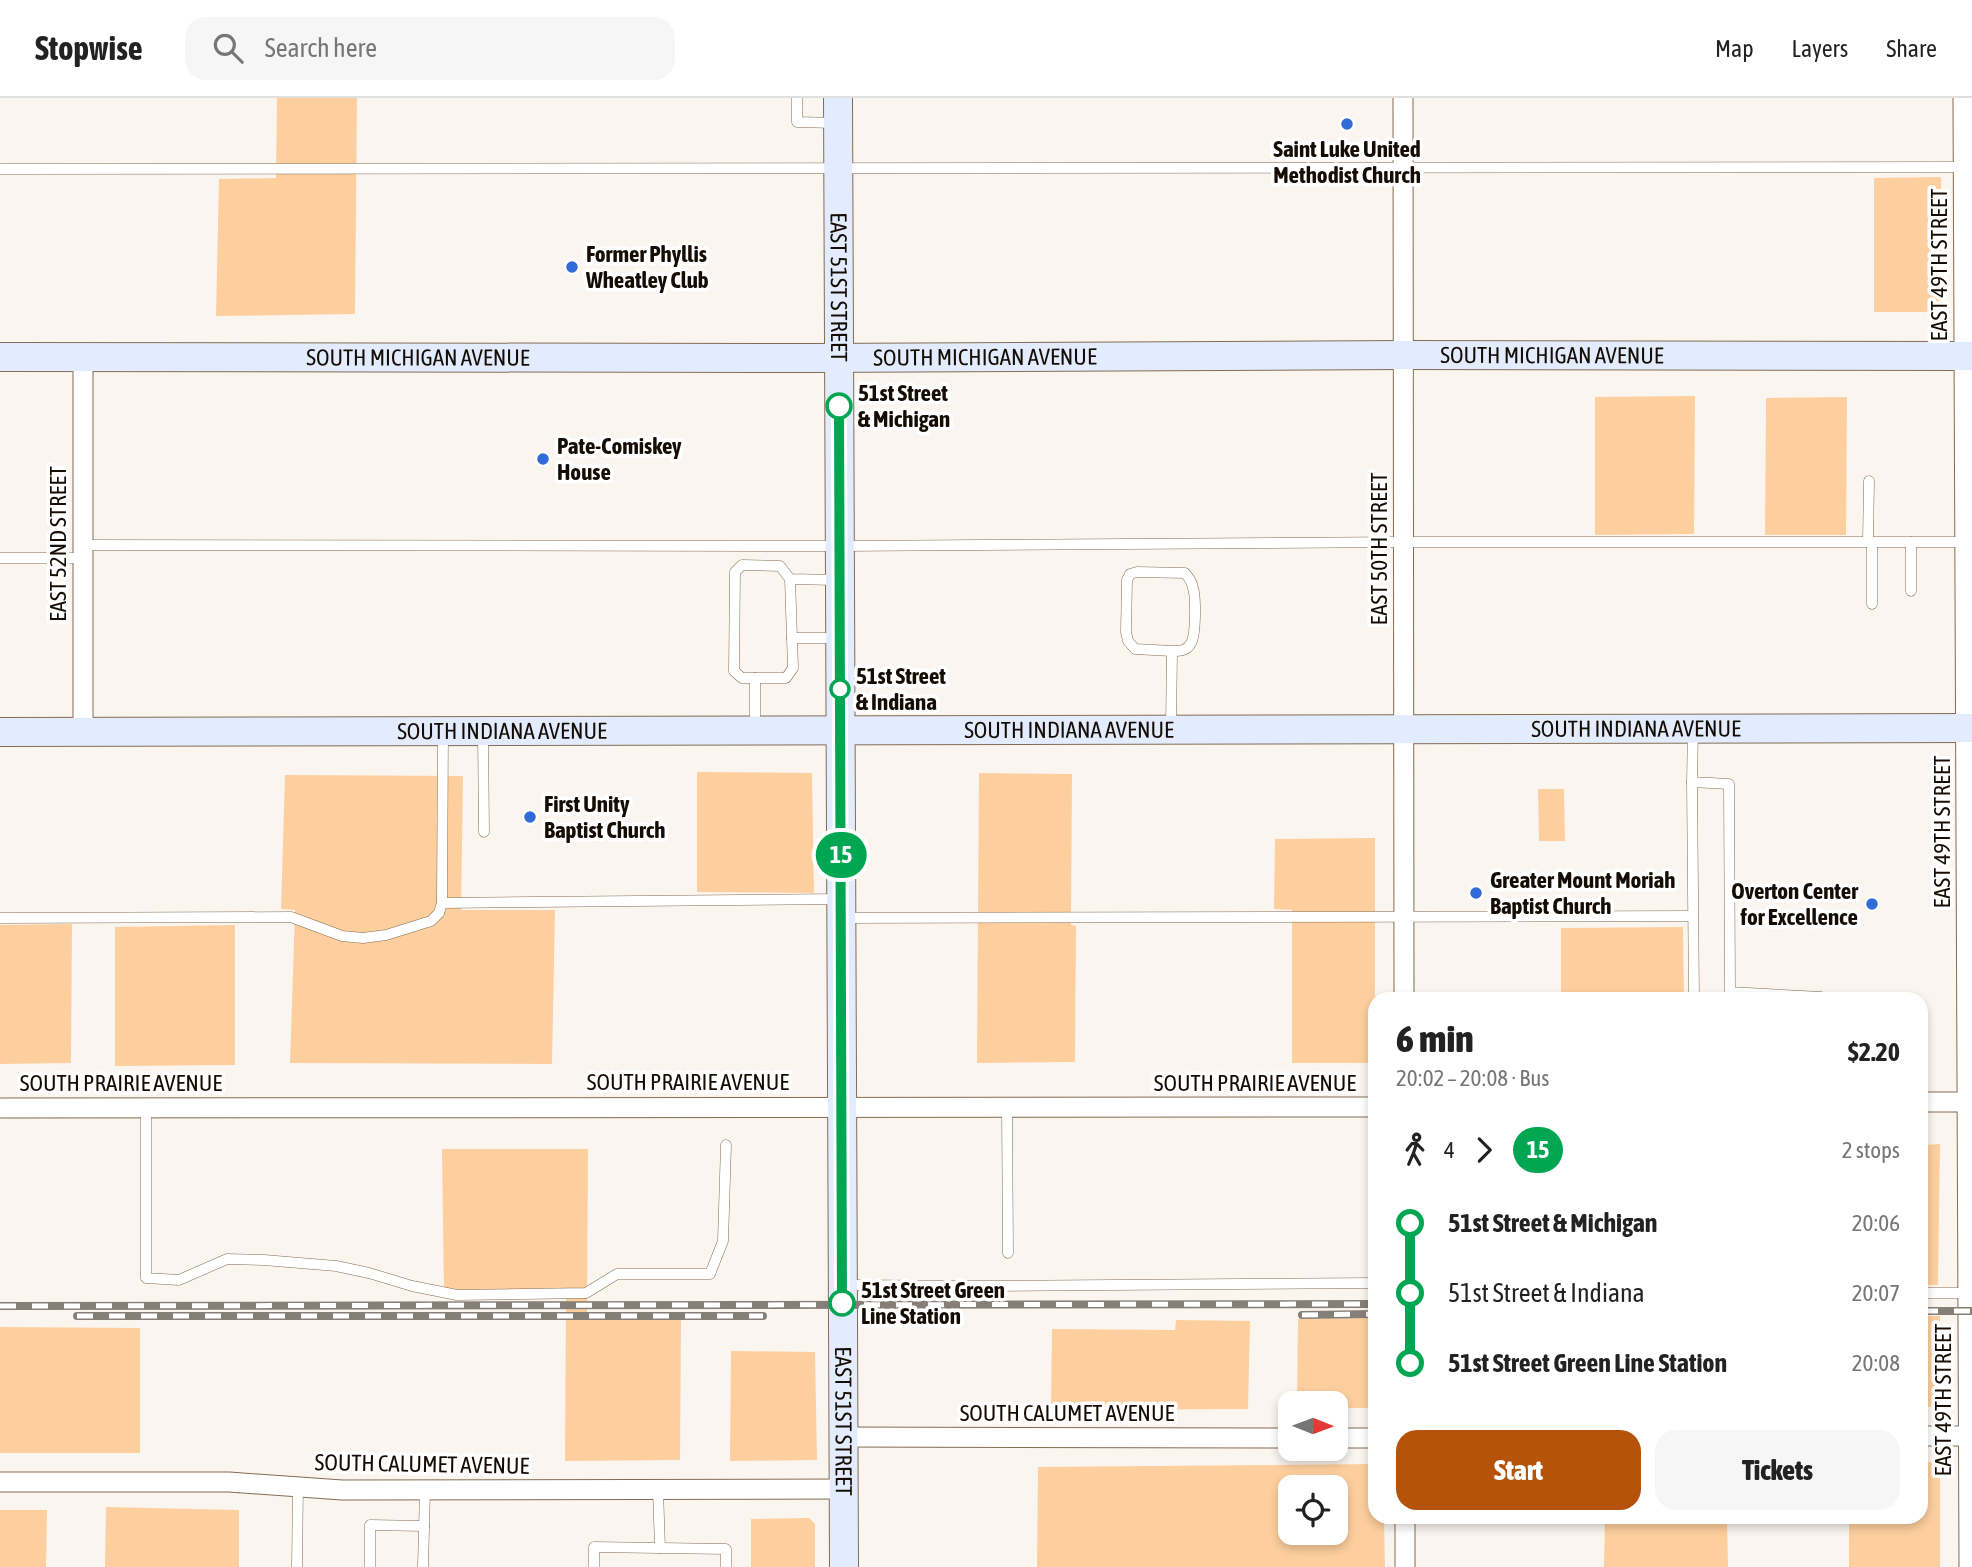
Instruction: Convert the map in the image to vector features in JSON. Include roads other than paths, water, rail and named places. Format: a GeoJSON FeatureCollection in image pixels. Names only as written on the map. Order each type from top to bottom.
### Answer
{"type":"FeatureCollection","features":[{"type":"Feature","properties":{"kind":"street","name":"EAST 50TH STREET"},"geometry":{"type":"LineString","coordinates":[[1403,98],[1404,992]]}},
{"type":"Feature","properties":{"kind":"street","name":"EAST 49TH STREET"},"geometry":{"type":"LineString","coordinates":[[1966,105],[1969,1567]]}},
{"type":"Feature","properties":{"kind":"street","name":"EAST 51ST STREET"},"geometry":{"type":"LineString","coordinates":[[838,111],[844,1567]]}},
{"type":"Feature","properties":{"kind":"street","name":"SOUTH MICHIGAN AVENUE"},"geometry":{"type":"LineString","coordinates":[[0,357],[1968,356]]}},
{"type":"Feature","properties":{"kind":"street","name":"EAST 52ND STREET"},"geometry":{"type":"LineString","coordinates":[[83,357],[83,732]]}},
{"type":"Feature","properties":{"kind":"street","name":"SOUTH INDIANA AVENUE"},"geometry":{"type":"LineString","coordinates":[[0,732],[1969,728]]}},
{"type":"Feature","properties":{"kind":"street"},"geometry":{"type":"LineString","coordinates":[[1928,1102],[1970,1102]]}},
{"type":"Feature","properties":{"kind":"street","name":"SOUTH PRAIRIE AVENUE"},"geometry":{"type":"LineString","coordinates":[[0,1108],[1368,1107]]}},
{"type":"Feature","properties":{"kind":"street"},"geometry":{"type":"LineString","coordinates":[[1928,1436],[1970,1436]]}},
{"type":"Feature","properties":{"kind":"street","name":"SOUTH CALUMET AVENUE"},"geometry":{"type":"LineString","coordinates":[[843,1437],[1278,1438]]}},
{"type":"Feature","properties":{"kind":"street"},"geometry":{"type":"LineString","coordinates":[[1348,1438],[1368,1438]]}},
{"type":"Feature","properties":{"kind":"street","name":"SOUTH CALUMET AVENUE"},"geometry":{"type":"LineString","coordinates":[[0,1482],[229,1482],[342,1490],[843,1489]]}},
{"type":"Feature","properties":{"kind":"street"},"geometry":{"type":"LineString","coordinates":[[1405,1524],[1405,1567]]}},
{"type":"Feature","properties":{"kind":"lane"},"geometry":{"type":"LineString","coordinates":[[797,98],[797,122],[838,111]]}},
{"type":"Feature","properties":{"kind":"lane"},"geometry":{"type":"LineString","coordinates":[[0,169],[1968,167]]}},
{"type":"Feature","properties":{"kind":"lane"},"geometry":{"type":"LineString","coordinates":[[1869,481],[1872,604]]}},
{"type":"Feature","properties":{"kind":"lane"},"geometry":{"type":"LineString","coordinates":[[0,558],[83,551],[1404,542],[1968,542]]}},
{"type":"Feature","properties":{"kind":"lane"},"geometry":{"type":"LineString","coordinates":[[1911,542],[1911,591]]}},
{"type":"Feature","properties":{"kind":"lane"},"geometry":{"type":"LineString","coordinates":[[742,565],[780,566],[790,579],[792,638],[793,668],[786,678],[742,678],[734,671],[735,572],[742,565]]}},
{"type":"Feature","properties":{"kind":"lane"},"geometry":{"type":"LineString","coordinates":[[1137,572],[1185,573],[1191,579],[1195,591],[1193,637],[1190,645],[1183,651],[1172,651],[1135,649],[1128,641],[1127,580],[1130,575],[1137,572]]}},
{"type":"Feature","properties":{"kind":"lane"},"geometry":{"type":"LineString","coordinates":[[790,579],[840,580]]}},
{"type":"Feature","properties":{"kind":"lane"},"geometry":{"type":"LineString","coordinates":[[792,638],[840,638]]}},
{"type":"Feature","properties":{"kind":"lane"},"geometry":{"type":"LineString","coordinates":[[1171,730],[1172,651]]}},
{"type":"Feature","properties":{"kind":"lane"},"geometry":{"type":"LineString","coordinates":[[755,678],[755,730]]}},
{"type":"Feature","properties":{"kind":"lane"},"geometry":{"type":"LineString","coordinates":[[1693,729],[1694,992]]}},
{"type":"Feature","properties":{"kind":"lane"},"geometry":{"type":"LineString","coordinates":[[0,918],[290,917],[342,936],[363,938],[386,935],[431,921],[439,913],[442,903],[443,731]]}},
{"type":"Feature","properties":{"kind":"lane"},"geometry":{"type":"LineString","coordinates":[[483,731],[484,832]]}},
{"type":"Feature","properties":{"kind":"lane"},"geometry":{"type":"LineString","coordinates":[[1692,782],[1729,784],[1730,992]]}},
{"type":"Feature","properties":{"kind":"lane"},"geometry":{"type":"LineString","coordinates":[[442,903],[1404,918],[1693,916]]}},
{"type":"Feature","properties":{"kind":"lane"},"geometry":{"type":"LineString","coordinates":[[1007,1107],[1008,1252]]}},
{"type":"Feature","properties":{"kind":"lane"},"geometry":{"type":"LineString","coordinates":[[146,1108],[146,1278],[179,1280],[228,1259],[264,1260],[336,1266],[457,1295],[586,1293],[617,1274],[710,1274],[723,1241],[726,1145]]}},
{"type":"Feature","properties":{"kind":"lane"},"geometry":{"type":"LineString","coordinates":[[842,1285],[1368,1283]]}},
{"type":"Feature","properties":{"kind":"lane"},"geometry":{"type":"LineString","coordinates":[[1928,1292],[1969,1285]]}},
{"type":"Feature","properties":{"kind":"lane"},"geometry":{"type":"LineString","coordinates":[[297,1567],[298,1486]]}},
{"type":"Feature","properties":{"kind":"lane"},"geometry":{"type":"LineString","coordinates":[[423,1567],[425,1490]]}},
{"type":"Feature","properties":{"kind":"lane"},"geometry":{"type":"LineString","coordinates":[[658,1490],[660,1548]]}},
{"type":"Feature","properties":{"kind":"lane"},"geometry":{"type":"LineString","coordinates":[[370,1567],[370,1525],[424,1526]]}},
{"type":"Feature","properties":{"kind":"lane"},"geometry":{"type":"LineString","coordinates":[[594,1567],[594,1547],[726,1549],[726,1567]]}},
{"type":"Feature","properties":{"kind":"railway"},"geometry":{"type":"LineString","coordinates":[[0,1306],[1368,1304]]}},
{"type":"Feature","properties":{"kind":"railway"},"geometry":{"type":"LineString","coordinates":[[1928,1311],[1972,1311]]}},
{"type":"Feature","properties":{"kind":"railway"},"geometry":{"type":"LineString","coordinates":[[1302,1315],[1368,1314]]}},
{"type":"Feature","properties":{"kind":"railway"},"geometry":{"type":"LineString","coordinates":[[77,1316],[763,1316]]}},
{"type":"Feature","properties":{"kind":"place","name":"Saint Luke United Methodist Church"},"geometry":{"type":"Point","coordinates":[1347,124]}},
{"type":"Feature","properties":{"kind":"place","name":"Former Phyllis Wheatley Club"},"geometry":{"type":"Point","coordinates":[572,267]}},
{"type":"Feature","properties":{"kind":"place","name":"51st Street & Michigan"},"geometry":{"type":"Point","coordinates":[839,406]}},
{"type":"Feature","properties":{"kind":"place","name":"Pate-Comiskey House"},"geometry":{"type":"Point","coordinates":[543,459]}},
{"type":"Feature","properties":{"kind":"place","name":"51st Street & Indiana"},"geometry":{"type":"Point","coordinates":[840,689]}},
{"type":"Feature","properties":{"kind":"place","name":"First Unity Baptist Church"},"geometry":{"type":"Point","coordinates":[530,817]}},
{"type":"Feature","properties":{"kind":"place","name":"Greater Mount Moriah Baptist Church"},"geometry":{"type":"Point","coordinates":[1476,893]}},
{"type":"Feature","properties":{"kind":"place","name":"Overton Center for Excellence"},"geometry":{"type":"Point","coordinates":[1872,904]}},
{"type":"Feature","properties":{"kind":"place","name":"51st Street Green Line Station"},"geometry":{"type":"Point","coordinates":[842,1303]}}]}
